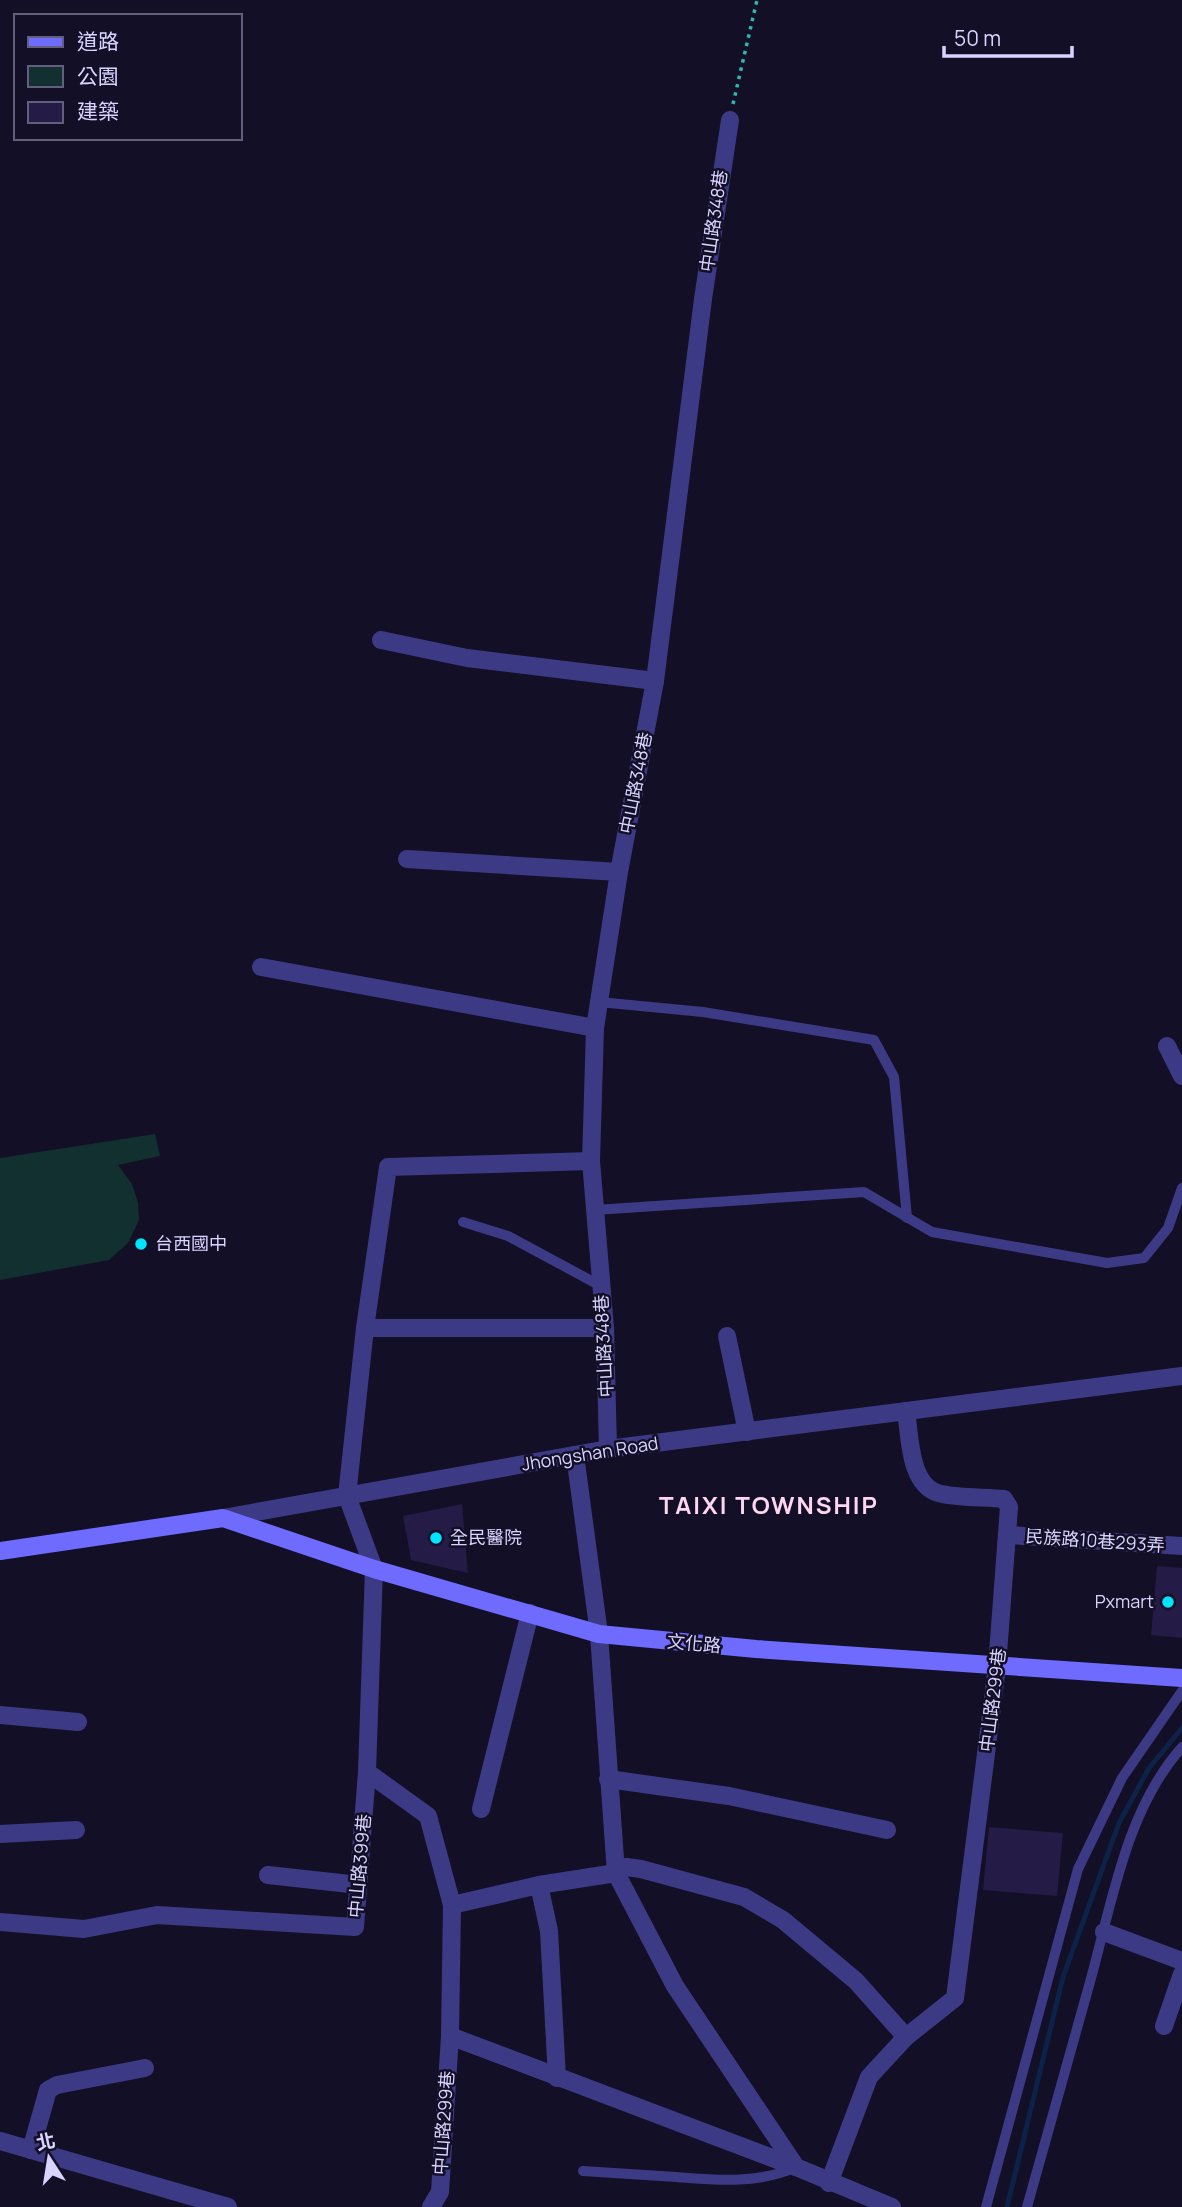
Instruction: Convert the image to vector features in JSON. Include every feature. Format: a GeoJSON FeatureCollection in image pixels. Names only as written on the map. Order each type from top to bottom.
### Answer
{"type":"FeatureCollection","features":[{"type":"Feature","properties":{"kind":"main road","name":"文化路"},"geometry":{"type":"LineString","coordinates":[[223,1518],[374,1569],[599,1634],[756,1649],[1182,1678]]}},
{"type":"Feature","properties":{"kind":"main road","name":"Jhongshan Road"},"geometry":{"type":"LineString","coordinates":[[0,1550],[223,1518]]}},
{"type":"Feature","properties":{"kind":"street","name":"中山路348巷"},"geometry":{"type":"LineString","coordinates":[[608,1448],[605,1328],[592,1161],[595,1028],[618,872],[655,681],[703,299],[730,120]]}},
{"type":"Feature","properties":{"kind":"street"},"geometry":{"type":"LineString","coordinates":[[381,640],[467,658],[655,681]]}},
{"type":"Feature","properties":{"kind":"street"},"geometry":{"type":"LineString","coordinates":[[407,859],[618,872]]}},
{"type":"Feature","properties":{"kind":"street"},"geometry":{"type":"LineString","coordinates":[[261,967],[595,1028]]}},
{"type":"Feature","properties":{"kind":"street"},"geometry":{"type":"LineString","coordinates":[[1167,1046],[1182,1076]]}},
{"type":"Feature","properties":{"kind":"street"},"geometry":{"type":"LineString","coordinates":[[347,1496],[365,1328],[387,1167],[592,1161]]}},
{"type":"Feature","properties":{"kind":"street"},"geometry":{"type":"LineString","coordinates":[[365,1328],[605,1328]]}},
{"type":"Feature","properties":{"kind":"street"},"geometry":{"type":"LineString","coordinates":[[727,1336],[747,1432]]}},
{"type":"Feature","properties":{"kind":"street","name":"Jhongshan Road"},"geometry":{"type":"LineString","coordinates":[[223,1518],[608,1448],[1182,1377]]}},
{"type":"Feature","properties":{"kind":"street","name":"中山路299巷"},"geometry":{"type":"LineString","coordinates":[[829,2183],[869,2077],[906,2037],[956,1998],[997,1667],[1009,1507],[1004,1499],[937,1493],[921,1481],[915,1464],[906,1411]]}},
{"type":"Feature","properties":{"kind":"street"},"geometry":{"type":"LineString","coordinates":[[575,1455],[599,1634],[617,1873],[675,1986],[796,2167]]}},
{"type":"Feature","properties":{"kind":"street","name":"中山路399巷"},"geometry":{"type":"LineString","coordinates":[[0,1922],[85,1929],[157,1915],[355,1927],[367,1772],[374,1569],[347,1496]]}},
{"type":"Feature","properties":{"kind":"street","name":"民族路10巷293弄"},"geometry":{"type":"LineString","coordinates":[[1009,1535],[1182,1546]]}},
{"type":"Feature","properties":{"kind":"street"},"geometry":{"type":"LineString","coordinates":[[481,1809],[530,1614]]}},
{"type":"Feature","properties":{"kind":"street"},"geometry":{"type":"LineString","coordinates":[[0,1715],[78,1722]]}},
{"type":"Feature","properties":{"kind":"street","name":"中山路299巷"},"geometry":{"type":"LineString","coordinates":[[367,1772],[428,1816],[452,1905],[450,2036],[440,2192],[431,2207]]}},
{"type":"Feature","properties":{"kind":"street"},"geometry":{"type":"LineString","coordinates":[[608,1779],[729,1796],[887,1830]]}},
{"type":"Feature","properties":{"kind":"street"},"geometry":{"type":"LineString","coordinates":[[0,1834],[76,1830]]}},
{"type":"Feature","properties":{"kind":"street"},"geometry":{"type":"LineString","coordinates":[[452,1905],[539,1885],[617,1873],[626,1867],[744,1897],[783,1920],[856,1981],[906,2037]]}},
{"type":"Feature","properties":{"kind":"street"},"geometry":{"type":"LineString","coordinates":[[268,1875],[359,1885]]}},
{"type":"Feature","properties":{"kind":"street"},"geometry":{"type":"LineString","coordinates":[[539,1885],[549,1931],[557,2078]]}},
{"type":"Feature","properties":{"kind":"street"},"geometry":{"type":"LineString","coordinates":[[1104,1932],[1182,1961]]}},
{"type":"Feature","properties":{"kind":"street"},"geometry":{"type":"LineString","coordinates":[[1164,2026],[1182,1974]]}},
{"type":"Feature","properties":{"kind":"street"},"geometry":{"type":"LineString","coordinates":[[450,2036],[796,2167],[892,2207]]}},
{"type":"Feature","properties":{"kind":"street"},"geometry":{"type":"LineString","coordinates":[[31,2150],[48,2090],[57,2085],[145,2068]]}},
{"type":"Feature","properties":{"kind":"street"},"geometry":{"type":"LineString","coordinates":[[0,2141],[228,2207]]}},
{"type":"Feature","properties":{"kind":"lane"},"geometry":{"type":"LineString","coordinates":[[599,1002],[703,1012],[874,1040],[894,1077],[907,1218]]}},
{"type":"Feature","properties":{"kind":"lane"},"geometry":{"type":"LineString","coordinates":[[594,1210],[864,1192],[932,1232],[1107,1263],[1144,1258],[1168,1228],[1182,1188]]}},
{"type":"Feature","properties":{"kind":"lane"},"geometry":{"type":"LineString","coordinates":[[463,1222],[508,1236],[601,1286]]}},
{"type":"Feature","properties":{"kind":"lane"},"geometry":{"type":"LineString","coordinates":[[986,2207],[1078,1868],[1122,1778],[1182,1691]]}},
{"type":"Feature","properties":{"kind":"lane"},"geometry":{"type":"LineString","coordinates":[[1027,2207],[1122,1866],[1145,1802],[1182,1747]]}},
{"type":"Feature","properties":{"kind":"lane"},"geometry":{"type":"LineString","coordinates":[[583,2171],[722,2180],[764,2178],[796,2167]]}},
{"type":"Feature","properties":{"kind":"path"},"geometry":{"type":"LineString","coordinates":[[730,120],[757,0]]}},
{"type":"Feature","properties":{"kind":"green space"},"geometry":{"type":"Polygon","coordinates":[[[155,1134],[160,1156],[118,1165],[132,1184],[138,1203],[139,1220],[128,1243],[109,1260],[0,1280],[0,1158],[155,1134]]]}},
{"type":"Feature","properties":{"kind":"building","name":"全民醫院"},"geometry":{"type":"Polygon","coordinates":[[[462,1504],[468,1573],[411,1560],[403,1516],[462,1504]]]}},
{"type":"Feature","properties":{"kind":"building","name":"Pxmart"},"geometry":{"type":"Polygon","coordinates":[[[1157,1566],[1182,1568],[1182,1638],[1151,1635],[1157,1566]]]}},
{"type":"Feature","properties":{"kind":"building"},"geometry":{"type":"Polygon","coordinates":[[[989,1827],[1063,1833],[1057,1896],[983,1890],[989,1827]]]}},
{"type":"Feature","properties":{"kind":"waterway"},"geometry":{"type":"LineString","coordinates":[[1007,2207],[1063,1977],[1119,1823],[1149,1768],[1182,1728]]}},
{"type":"Feature","properties":{"kind":"place","name":"台西國中"},"geometry":{"type":"Point","coordinates":[141,1244]}},
{"type":"Feature","properties":{"kind":"place","name":"全民醫院"},"geometry":{"type":"Point","coordinates":[436,1538]}},
{"type":"Feature","properties":{"kind":"place","name":"Pxmart"},"geometry":{"type":"Point","coordinates":[1168,1602]}},
{"type":"Feature","properties":{"kind":"district","name":"TAIXI TOWNSHIP"},"geometry":{"type":"Point","coordinates":[769,1506]}}]}
